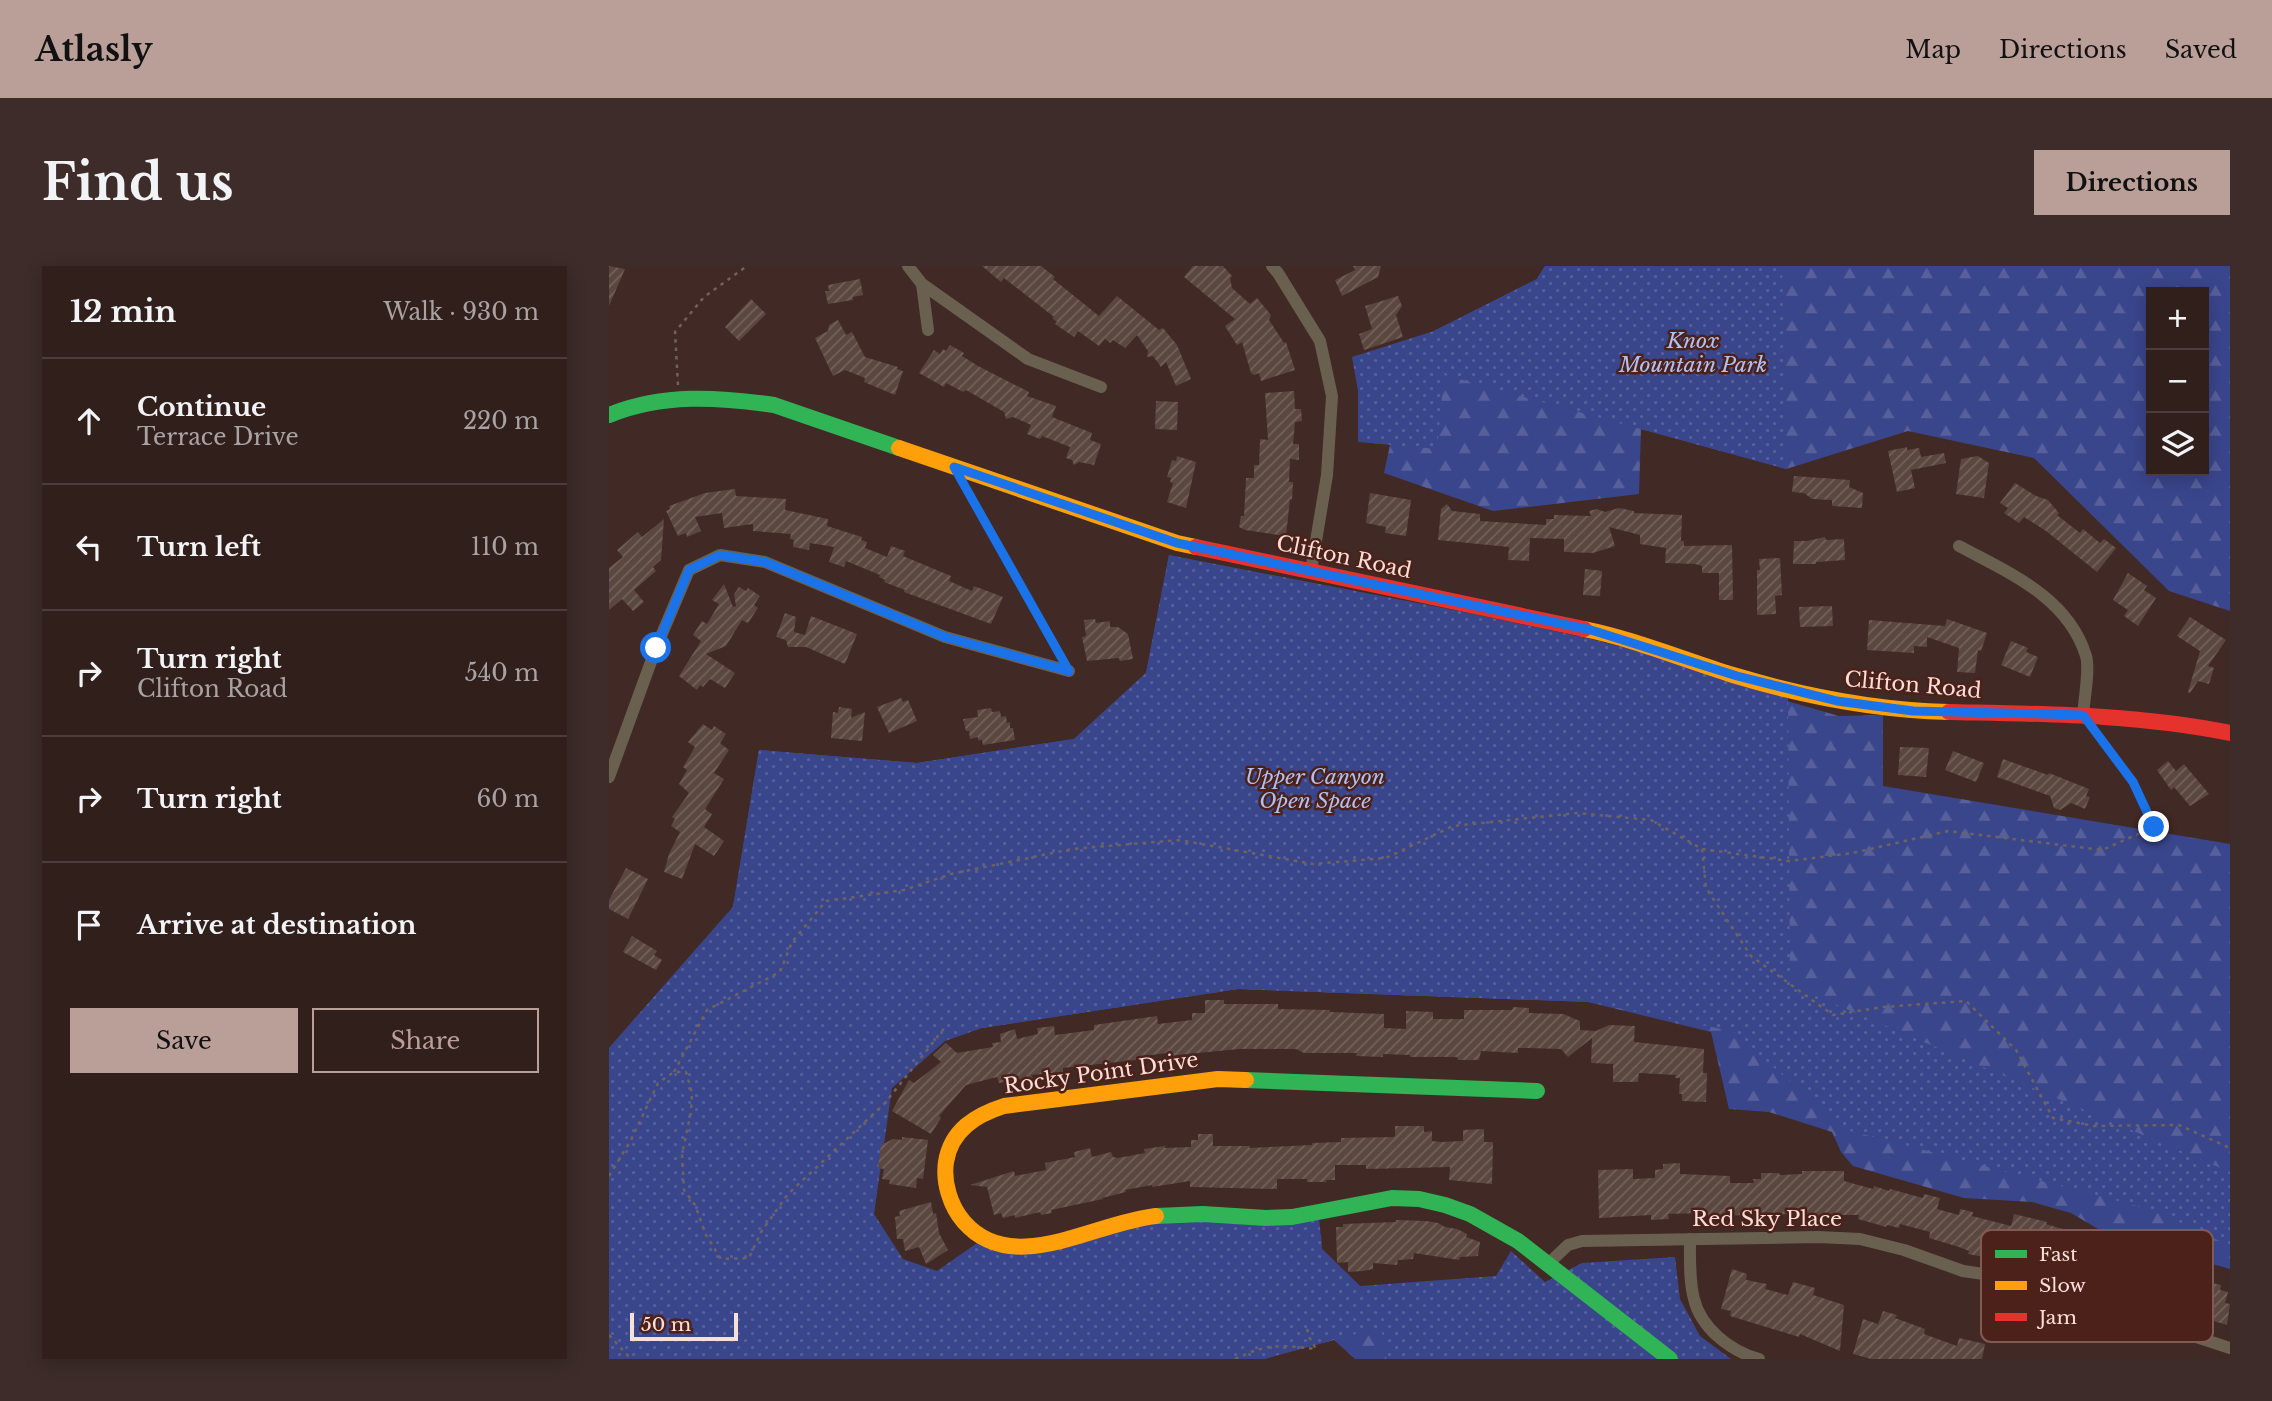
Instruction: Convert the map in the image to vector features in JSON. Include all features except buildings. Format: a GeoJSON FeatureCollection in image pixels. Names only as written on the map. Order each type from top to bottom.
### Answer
{"type":"FeatureCollection","features":[{"type":"Feature","properties":{"kind":"street"},"geometry":{"type":"LineString","coordinates":[[908,266],[922,284],[1028,359],[1101,387]]}},
{"type":"Feature","properties":{"kind":"street"},"geometry":{"type":"LineString","coordinates":[[1278,268],[1320,341],[1332,396],[1327,475],[1311,571]]}},
{"type":"Feature","properties":{"kind":"street"},"geometry":{"type":"LineString","coordinates":[[922,284],[928,330]]}},
{"type":"Feature","properties":{"kind":"street","name":"Clifton Road"},"geometry":{"type":"LineString","coordinates":[[609,415],[619,410],[678,398],[725,398],[774,405],[1177,543],[1591,630],[1737,676],[1837,701],[1913,711],[2083,715],[2182,723],[2230,733]]}},
{"type":"Feature","properties":{"kind":"street"},"geometry":{"type":"LineString","coordinates":[[1959,546],[2037,589],[2068,619],[2087,658],[2083,715]]}},
{"type":"Feature","properties":{"kind":"street"},"geometry":{"type":"LineString","coordinates":[[609,777],[656,648],[689,570],[720,555],[765,562],[945,637],[1069,671]]}},
{"type":"Feature","properties":{"kind":"street","name":"Rocky Point Drive"},"geometry":{"type":"LineString","coordinates":[[1537,1091],[1218,1079],[1017,1104],[983,1113],[962,1128],[949,1148],[945,1169],[947,1195],[960,1218],[982,1239],[1006,1247],[1039,1244],[1141,1218],[1178,1214],[1276,1218],[1311,1215],[1354,1203],[1393,1198],[1429,1200],[1467,1213],[1514,1238],[1670,1359]]}},
{"type":"Feature","properties":{"kind":"street","name":"Red Sky Place"},"geometry":{"type":"LineString","coordinates":[[1549,1263],[1567,1245],[1582,1241],[1818,1237],[1860,1239],[1904,1250],[1963,1271],[1981,1274]]}},
{"type":"Feature","properties":{"kind":"street"},"geometry":{"type":"LineString","coordinates":[[1690,1239],[1694,1300],[1707,1325],[1724,1343],[1747,1356],[1759,1359]]}},
{"type":"Feature","properties":{"kind":"street","name":"Red Sky Place"},"geometry":{"type":"LineString","coordinates":[[2212,1342],[2230,1348]]}},
{"type":"Feature","properties":{"kind":"path"},"geometry":{"type":"LineString","coordinates":[[678,398],[675,332],[704,297],[747,266]]}},
{"type":"Feature","properties":{"kind":"path"},"geometry":{"type":"LineString","coordinates":[[954,467],[1069,671]]}},
{"type":"Feature","properties":{"kind":"path"},"geometry":{"type":"LineString","coordinates":[[609,1176],[631,1140],[658,1083],[674,1072],[707,1010],[780,972],[792,942],[826,901],[904,890],[951,874],[1072,849],[1179,840],[1313,864],[1386,858],[1453,826],[1577,813],[1651,820],[1702,849],[1789,861],[1853,853],[1948,831],[2102,850],[2154,827],[2133,782],[2083,715]]}},
{"type":"Feature","properties":{"kind":"path"},"geometry":{"type":"LineString","coordinates":[[1702,849],[1706,888],[1751,956],[1833,1015],[1883,1007],[1966,1001],[2016,1050],[2053,1118],[2094,1126],[2179,1125],[2230,1148]]}},
{"type":"Feature","properties":{"kind":"path"},"geometry":{"type":"LineString","coordinates":[[674,1072],[686,1072],[692,1093],[682,1154],[684,1190],[695,1205],[706,1235],[721,1259],[749,1258],[761,1232],[788,1194],[885,1103],[946,1026]]}},
{"type":"Feature","properties":{"kind":"path"},"geometry":{"type":"LineString","coordinates":[[1235,1359],[1257,1348],[1280,1345],[1316,1349],[1308,1335],[1307,1326]]}},
{"type":"Feature","properties":{"kind":"path"},"geometry":{"type":"LineString","coordinates":[[609,1335],[631,1359]]}},
{"type":"Feature","properties":{"kind":"green space"},"geometry":{"type":"Polygon","coordinates":[[[1545,266],[2230,266],[2230,611],[2169,591],[2034,458],[1908,431],[1786,469],[1641,429],[1639,494],[1493,511],[1384,473],[1393,431],[1434,331],[1537,279],[1545,266]]]}},
{"type":"Feature","properties":{"kind":"green space","name":"Knox Mountain Park"},"geometry":{"type":"Polygon","coordinates":[[[1545,266],[1782,266],[1786,469],[1444,375],[1437,449],[1358,442],[1358,391],[1352,357],[1434,331],[1537,279],[1545,266]]]}},
{"type":"Feature","properties":{"kind":"green space","name":"Upper Canyon Open Space"},"geometry":{"type":"Polygon","coordinates":[[[1169,555],[1762,694],[1839,716],[1883,715],[1883,786],[2230,844],[2230,1269],[2213,1264],[2213,1230],[2100,1230],[2071,1213],[2032,1202],[1964,1198],[1853,1166],[1841,1152],[1832,1132],[1769,1112],[1729,1109],[1711,1032],[1588,1002],[1238,989],[982,1028],[787,933],[772,1315],[1321,1234],[1322,1249],[1360,1286],[1469,1286],[1572,1359],[1355,1359],[1334,1340],[1264,1359],[609,1359],[609,1048],[733,907],[759,750],[917,763],[1074,739],[1146,673],[1169,555]]]}},
{"type":"Feature","properties":{"kind":"green space","name":"Upper Canyon Open Space"},"geometry":{"type":"Polygon","coordinates":[[[1169,555],[1587,638],[1788,689],[1790,985],[2230,1172],[2230,1246],[2213,1238],[2213,1230],[2196,1230],[2156,1211],[1847,1130],[1731,1031],[1588,1002],[1238,989],[982,1028],[945,1041],[892,1088],[874,1214],[903,1259],[937,1271],[980,1241],[1006,1250],[1141,1219],[1319,1218],[1322,1249],[1360,1286],[1496,1276],[1511,1251],[1545,1282],[1582,1263],[1675,1257],[1680,1299],[1700,1336],[1731,1359],[1386,1359],[1381,1327],[1264,1359],[609,1359],[609,1048],[733,907],[759,750],[917,763],[1074,739],[1146,673],[1169,555]]]}},
{"type":"Feature","properties":{"kind":"traffic: fast"},"geometry":{"type":"LineString","coordinates":[[609,415],[670,400],[753,402],[774,405],[899,448]]}},
{"type":"Feature","properties":{"kind":"traffic: fast"},"geometry":{"type":"LineString","coordinates":[[1246,1080],[1537,1091]]}},
{"type":"Feature","properties":{"kind":"traffic: fast"},"geometry":{"type":"LineString","coordinates":[[1156,1216],[1203,1214],[1292,1217],[1392,1198],[1419,1199],[1445,1205],[1470,1214],[1518,1241],[1670,1359]]}},
{"type":"Feature","properties":{"kind":"traffic: slow"},"geometry":{"type":"LineString","coordinates":[[899,448],[1177,543],[1196,547]]}},
{"type":"Feature","properties":{"kind":"traffic: slow"},"geometry":{"type":"LineString","coordinates":[[1584,629],[1786,689],[1867,705],[1949,712]]}},
{"type":"Feature","properties":{"kind":"traffic: slow"},"geometry":{"type":"LineString","coordinates":[[1156,1216],[1132,1220],[1055,1242],[1006,1246],[984,1238],[964,1222],[955,1209],[946,1178],[949,1151],[953,1141],[966,1125],[1004,1106],[1218,1079],[1246,1080]]}},
{"type":"Feature","properties":{"kind":"traffic: jam"},"geometry":{"type":"LineString","coordinates":[[1196,547],[1584,629]]}},
{"type":"Feature","properties":{"kind":"traffic: jam"},"geometry":{"type":"LineString","coordinates":[[1949,712],[2125,719],[2230,733]]}},
{"type":"Feature","properties":{"kind":"route"},"geometry":{"type":"LineString","coordinates":[[656,648],[689,570],[720,555],[765,562],[945,637],[1069,671],[954,467],[1177,543],[1591,630],[1737,676],[1837,701],[1913,711],[2083,715],[2133,782],[2154,827]]}}]}
